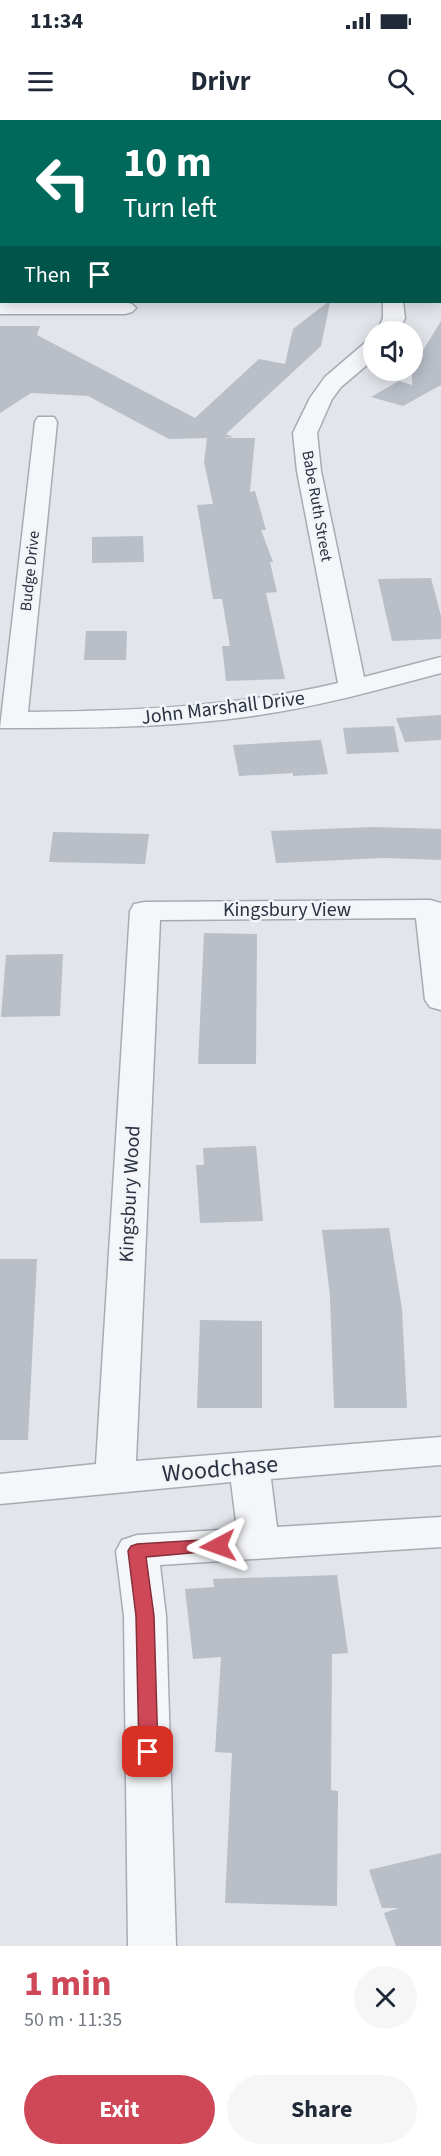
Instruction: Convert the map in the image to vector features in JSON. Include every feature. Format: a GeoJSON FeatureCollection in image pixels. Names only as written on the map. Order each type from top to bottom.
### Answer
{"type":"FeatureCollection","features":[{"type":"Feature","properties":{"kind":"street"},"geometry":{"type":"LineString","coordinates":[[392,321],[393,303]]}},
{"type":"Feature","properties":{"kind":"street"},"geometry":{"type":"LineString","coordinates":[[0,308],[124,308]]}},
{"type":"Feature","properties":{"kind":"street","name":"Babe Ruth Street"},"geometry":{"type":"LineString","coordinates":[[353,688],[309,471],[305,434],[321,398],[333,382],[363,356]]}},
{"type":"Feature","properties":{"kind":"street","name":"Budge Drive"},"geometry":{"type":"LineString","coordinates":[[7,720],[46,422]]}},
{"type":"Feature","properties":{"kind":"street","name":"John Marshall Drive"},"geometry":{"type":"LineString","coordinates":[[7,720],[121,720],[259,707],[353,688],[441,665]]}},
{"type":"Feature","properties":{"kind":"street","name":"Kingsbury View"},"geometry":{"type":"LineString","coordinates":[[145,911],[430,909],[441,1000]]}},
{"type":"Feature","properties":{"kind":"street","name":"Kingsbury Wood"},"geometry":{"type":"LineString","coordinates":[[115,1477],[145,911]]}},
{"type":"Feature","properties":{"kind":"street","name":"Woodchase"},"geometry":{"type":"LineString","coordinates":[[0,1489],[115,1477],[441,1451]]}},
{"type":"Feature","properties":{"kind":"street"},"geometry":{"type":"LineString","coordinates":[[249,1466],[259,1543]]}},
{"type":"Feature","properties":{"kind":"street"},"geometry":{"type":"LineString","coordinates":[[152,1946],[145,1616],[137,1551],[441,1532]]}},
{"type":"Feature","properties":{"kind":"building"},"geometry":{"type":"Polygon","coordinates":[[[330,303],[321,346],[226,434],[233,437],[223,438],[255,438],[250,492],[255,491],[266,530],[261,530],[273,562],[270,562],[277,592],[266,593],[285,679],[226,681],[222,646],[230,646],[222,599],[213,599],[197,505],[213,504],[204,462],[207,438],[169,439],[88,396],[31,393],[0,413],[0,326],[40,326],[37,335],[195,418],[259,359],[285,364],[293,329],[330,303]]]}},
{"type":"Feature","properties":{"kind":"building"},"geometry":{"type":"Polygon","coordinates":[[[441,321],[441,385],[403,406],[371,397],[399,381],[412,385],[412,381],[423,381],[423,350],[441,321]]]}},
{"type":"Feature","properties":{"kind":"building"},"geometry":{"type":"Polygon","coordinates":[[[143,536],[144,562],[92,563],[92,537],[143,536]]]}},
{"type":"Feature","properties":{"kind":"building"},"geometry":{"type":"Polygon","coordinates":[[[431,578],[441,616],[441,639],[392,641],[378,579],[431,578]]]}},
{"type":"Feature","properties":{"kind":"building"},"geometry":{"type":"Polygon","coordinates":[[[86,631],[127,631],[126,660],[84,660],[86,631]]]}},
{"type":"Feature","properties":{"kind":"building"},"geometry":{"type":"Polygon","coordinates":[[[441,715],[441,740],[405,742],[396,718],[441,715]]]}},
{"type":"Feature","properties":{"kind":"building"},"geometry":{"type":"Polygon","coordinates":[[[394,726],[399,752],[347,754],[343,728],[394,726]]]}},
{"type":"Feature","properties":{"kind":"building"},"geometry":{"type":"Polygon","coordinates":[[[321,740],[328,774],[239,776],[233,745],[321,740]]]}},
{"type":"Feature","properties":{"kind":"building"},"geometry":{"type":"Polygon","coordinates":[[[374,827],[441,829],[441,860],[384,858],[276,863],[271,831],[374,827]]]}},
{"type":"Feature","properties":{"kind":"building"},"geometry":{"type":"Polygon","coordinates":[[[53,832],[149,834],[145,864],[49,862],[53,832]]]}},
{"type":"Feature","properties":{"kind":"building"},"geometry":{"type":"Polygon","coordinates":[[[204,933],[257,934],[256,1064],[198,1064],[204,933]]]}},
{"type":"Feature","properties":{"kind":"building"},"geometry":{"type":"Polygon","coordinates":[[[63,954],[60,1016],[1,1017],[6,955],[63,954]]]}},
{"type":"Feature","properties":{"kind":"building"},"geometry":{"type":"Polygon","coordinates":[[[256,1146],[263,1221],[200,1223],[196,1165],[204,1165],[203,1148],[256,1146]]]}},
{"type":"Feature","properties":{"kind":"building"},"geometry":{"type":"Polygon","coordinates":[[[389,1228],[402,1309],[407,1408],[334,1408],[330,1296],[322,1230],[389,1228]]]}},
{"type":"Feature","properties":{"kind":"building"},"geometry":{"type":"Polygon","coordinates":[[[0,1259],[37,1259],[28,1440],[0,1440],[0,1259]]]}},
{"type":"Feature","properties":{"kind":"building"},"geometry":{"type":"Polygon","coordinates":[[[200,1320],[262,1321],[262,1408],[197,1408],[200,1320]]]}},
{"type":"Feature","properties":{"kind":"building"},"geometry":{"type":"Polygon","coordinates":[[[337,1575],[348,1653],[332,1654],[331,1790],[338,1791],[337,1906],[225,1903],[232,1753],[215,1752],[221,1657],[193,1659],[185,1589],[214,1587],[213,1579],[337,1575]]]}},
{"type":"Feature","properties":{"kind":"building"},"geometry":{"type":"Polygon","coordinates":[[[441,1853],[441,1946],[396,1946],[384,1913],[399,1908],[382,1908],[369,1870],[441,1853]]]}},
{"type":"Feature","properties":{"kind":"route"},"geometry":{"type":"LineString","coordinates":[[148,1752],[145,1616],[137,1551],[218,1546]]}}]}
